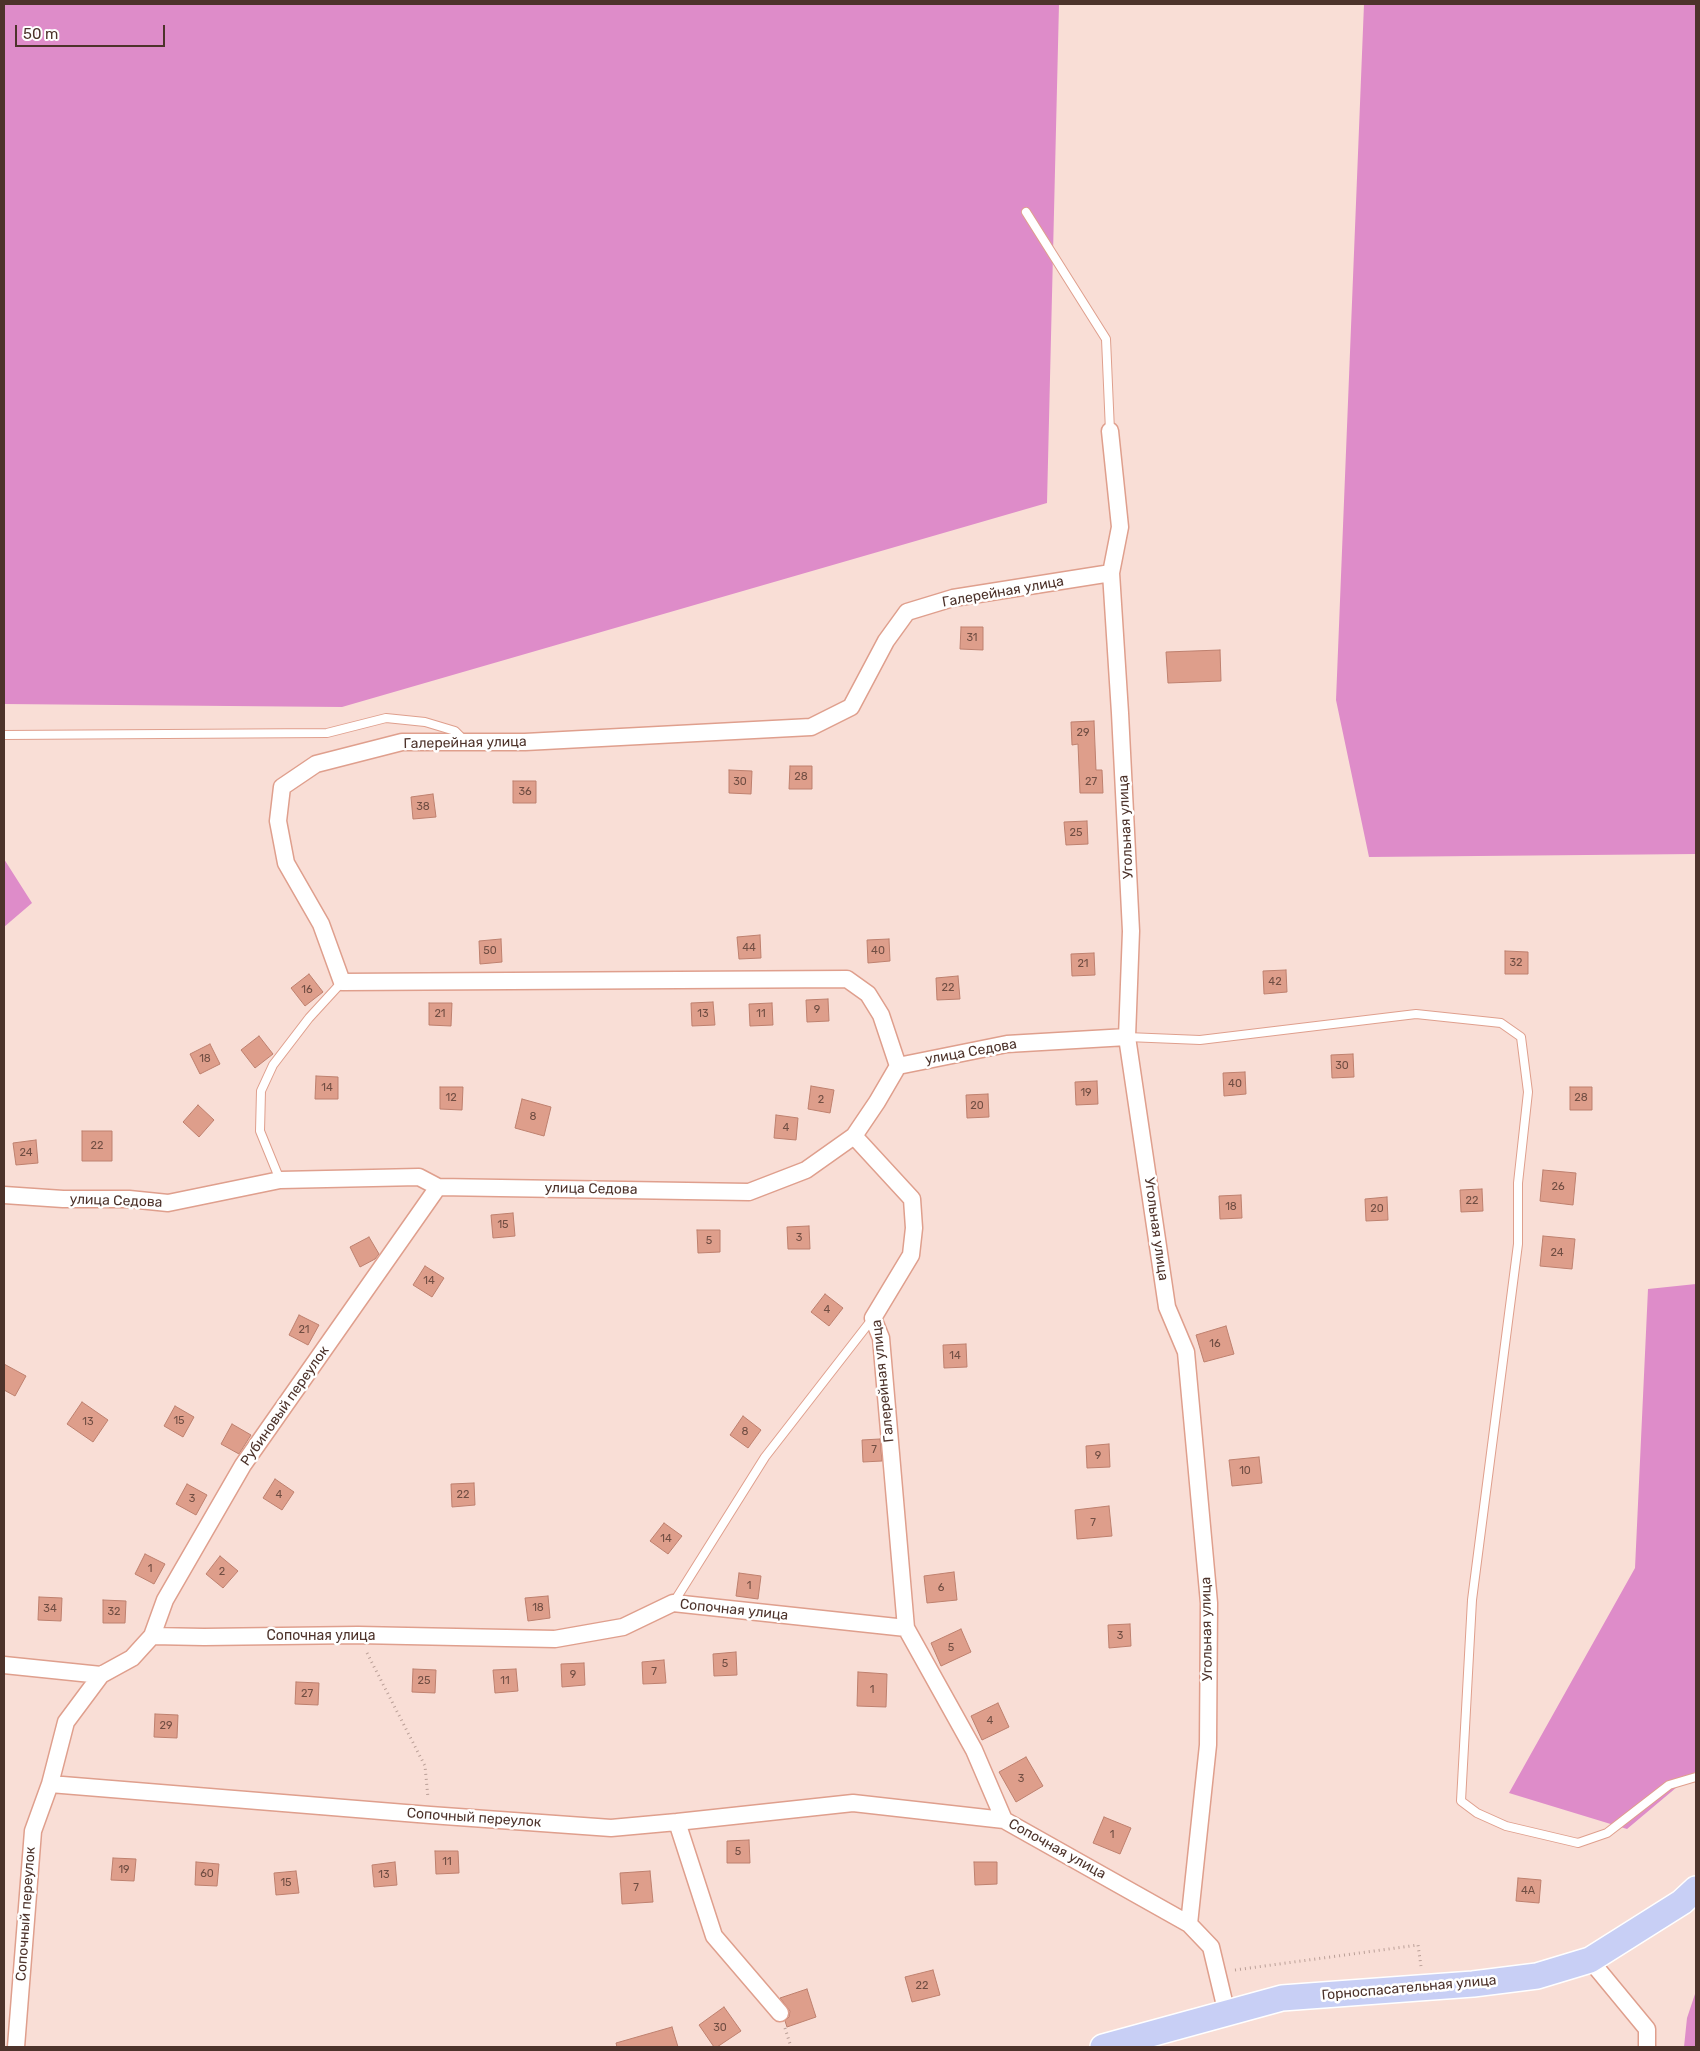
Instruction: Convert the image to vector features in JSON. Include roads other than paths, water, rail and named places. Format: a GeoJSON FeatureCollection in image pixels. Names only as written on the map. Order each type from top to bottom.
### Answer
{"type":"FeatureCollection","features":[{"type":"Feature","properties":{"kind":"main road","name":"Горноспасательная улица"},"geometry":{"type":"LineString","coordinates":[[1103,2047],[1282,1998],[1424,1986],[1473,1984],[1537,1976],[1590,1960],[1682,1902],[1696,1888]]}},
{"type":"Feature","properties":{"kind":"street","name":"Угольная улица"},"geometry":{"type":"LineString","coordinates":[[1110,431],[1120,527],[1111,573],[1131,931],[1127,1037],[1167,1307],[1186,1352],[1209,1603],[1208,1745],[1189,1924]]}},
{"type":"Feature","properties":{"kind":"street","name":"Галерейная улица"},"geometry":{"type":"LineString","coordinates":[[342,982],[321,924],[286,863],[278,821],[282,787],[316,764],[402,742],[525,742],[811,727],[851,707],[886,640],[907,612],[953,598],[1111,573]]}},
{"type":"Feature","properties":{"kind":"street"},"geometry":{"type":"LineString","coordinates":[[342,982],[847,979],[868,994],[881,1015],[898,1066]]}},
{"type":"Feature","properties":{"kind":"street","name":"улица Седова"},"geometry":{"type":"LineString","coordinates":[[4,1196],[63,1199],[129,1199],[168,1203],[280,1180],[419,1177],[438,1187],[749,1192],[806,1170],[854,1136],[898,1066],[1006,1044],[1127,1037]]}},
{"type":"Feature","properties":{"kind":"street","name":"Галерейная улица"},"geometry":{"type":"LineString","coordinates":[[854,1136],[912,1200],[914,1228],[911,1255],[873,1318],[881,1338],[906,1628]]}},
{"type":"Feature","properties":{"kind":"street","name":"Рубиновый переулок"},"geometry":{"type":"LineString","coordinates":[[152,1636],[165,1600],[243,1465],[438,1187]]}},
{"type":"Feature","properties":{"kind":"street","name":"Сопочная улица"},"geometry":{"type":"LineString","coordinates":[[152,1636],[358,1635],[555,1639],[623,1627],[673,1603],[906,1628],[974,1750],[1004,1820],[1189,1924]]}},
{"type":"Feature","properties":{"kind":"street"},"geometry":{"type":"LineString","coordinates":[[4,1666],[101,1675],[132,1658],[152,1636]]}},
{"type":"Feature","properties":{"kind":"street","name":"Сопочный переулок"},"geometry":{"type":"LineString","coordinates":[[16,2047],[33,1831],[50,1784],[66,1722],[101,1675]]}},
{"type":"Feature","properties":{"kind":"street","name":"Сопочный переулок"},"geometry":{"type":"LineString","coordinates":[[50,1784],[611,1828],[853,1803],[1004,1820]]}},
{"type":"Feature","properties":{"kind":"street"},"geometry":{"type":"LineString","coordinates":[[677,1822],[714,1936],[780,2013]]}},
{"type":"Feature","properties":{"kind":"street"},"geometry":{"type":"LineString","coordinates":[[1189,1924],[1211,1947],[1227,2014]]}},
{"type":"Feature","properties":{"kind":"street"},"geometry":{"type":"LineString","coordinates":[[1590,1960],[1647,2029],[1647,2047]]}},
{"type":"Feature","properties":{"kind":"lane"},"geometry":{"type":"LineString","coordinates":[[1026,212],[1106,339],[1110,431]]}},
{"type":"Feature","properties":{"kind":"lane"},"geometry":{"type":"LineString","coordinates":[[4,735],[327,733],[386,718],[425,722],[455,731],[461,737],[460,742]]}},
{"type":"Feature","properties":{"kind":"lane"},"geometry":{"type":"LineString","coordinates":[[280,1180],[260,1131],[261,1090],[273,1065],[310,1018],[342,982]]}},
{"type":"Feature","properties":{"kind":"lane"},"geometry":{"type":"LineString","coordinates":[[1127,1037],[1200,1040],[1416,1014],[1501,1024],[1521,1037],[1528,1092],[1518,1183],[1518,1244],[1472,1600],[1461,1801],[1477,1813],[1506,1826],[1578,1843],[1607,1833],[1669,1785],[1696,1777]]}},
{"type":"Feature","properties":{"kind":"lane"},"geometry":{"type":"LineString","coordinates":[[673,1603],[765,1456],[873,1318]]}}]}
